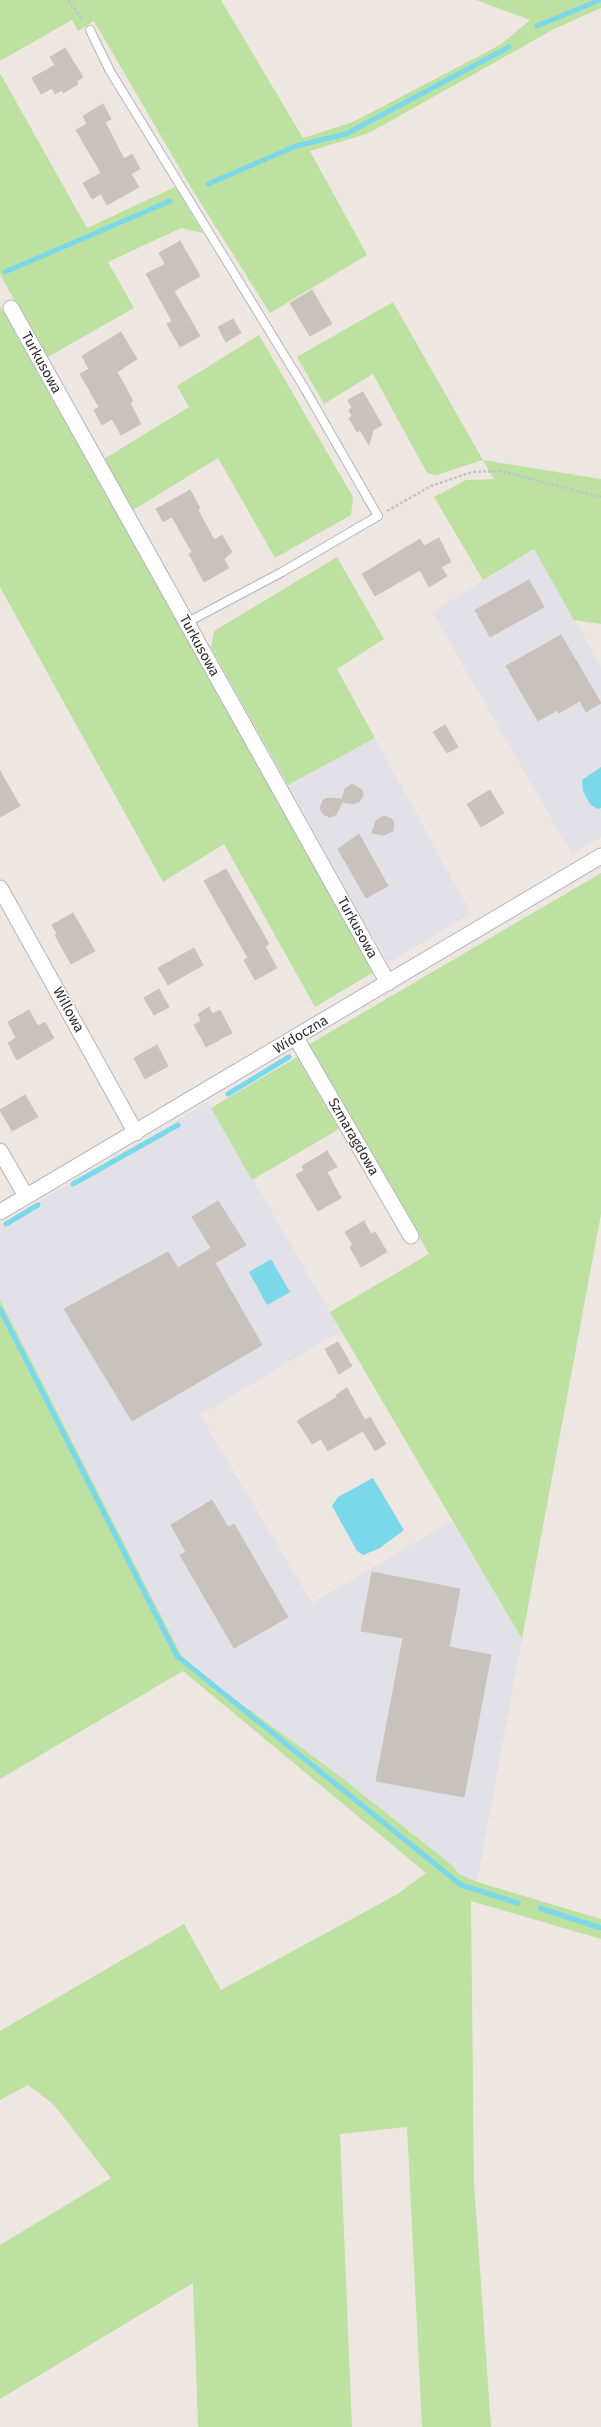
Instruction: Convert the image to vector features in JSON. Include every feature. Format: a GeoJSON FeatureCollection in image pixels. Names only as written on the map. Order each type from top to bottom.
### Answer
{"type":"FeatureCollection","features":[{"type":"Feature","properties":{"kind":"street","name":"Turkusowa"},"geometry":{"type":"LineString","coordinates":[[11,308],[388,983]]}},
{"type":"Feature","properties":{"kind":"street","name":"Widoczna"},"geometry":{"type":"LineString","coordinates":[[0,1212],[136,1133],[601,856]]}},
{"type":"Feature","properties":{"kind":"street","name":"Willowa"},"geometry":{"type":"LineString","coordinates":[[0,888],[136,1133]]}},
{"type":"Feature","properties":{"kind":"street","name":"Szmaragdowa"},"geometry":{"type":"LineString","coordinates":[[296,1038],[411,1236]]}},
{"type":"Feature","properties":{"kind":"street"},"geometry":{"type":"LineString","coordinates":[[0,1151],[26,1196]]}},
{"type":"Feature","properties":{"kind":"lane"},"geometry":{"type":"LineString","coordinates":[[90,30],[110,70],[305,389],[378,516],[282,572],[186,623]]}},
{"type":"Feature","properties":{"kind":"path"},"geometry":{"type":"LineString","coordinates":[[68,0],[90,30]]}},
{"type":"Feature","properties":{"kind":"path"},"geometry":{"type":"LineString","coordinates":[[378,516],[431,486],[472,472],[500,471],[601,497]]}},
{"type":"Feature","properties":{"kind":"shaded area"},"geometry":{"type":"Polygon","coordinates":[[[534,549],[601,666],[601,837],[572,854],[432,612],[534,549]]]}},
{"type":"Feature","properties":{"kind":"shaded area"},"geometry":{"type":"Polygon","coordinates":[[[375,738],[471,914],[388,963],[288,785],[375,738]]]}},
{"type":"Feature","properties":{"kind":"shaded area"},"geometry":{"type":"Polygon","coordinates":[[[208,1102],[341,1331],[200,1415],[312,1603],[452,1521],[522,1639],[477,1882],[459,1874],[453,1866],[337,1774],[191,1667],[181,1655],[0,1300],[0,1225],[208,1102]]]}},
{"type":"Feature","properties":{"kind":"green space"},"geometry":{"type":"Polygon","coordinates":[[[0,0],[221,0],[303,138],[353,122],[500,45],[530,20],[476,0],[601,0],[601,8],[554,29],[369,133],[310,151],[367,255],[270,313],[190,186],[94,21],[78,31],[72,20],[0,61],[0,0]]]}},
{"type":"Feature","properties":{"kind":"green space"},"geometry":{"type":"Polygon","coordinates":[[[0,73],[87,228],[175,187],[203,233],[181,228],[108,262],[134,308],[46,358],[0,274],[0,73]]]}},
{"type":"Feature","properties":{"kind":"green space"},"geometry":{"type":"Polygon","coordinates":[[[393,302],[483,460],[436,475],[427,473],[373,374],[324,404],[297,357],[393,302]]]}},
{"type":"Feature","properties":{"kind":"green space"},"geometry":{"type":"Polygon","coordinates":[[[0,306],[374,972],[315,1007],[224,844],[163,882],[0,587],[0,306]]]}},
{"type":"Feature","properties":{"kind":"green space"},"geometry":{"type":"Polygon","coordinates":[[[259,335],[353,497],[351,515],[275,558],[218,458],[133,510],[104,459],[189,407],[177,386],[259,335]]]}},
{"type":"Feature","properties":{"kind":"green space"},"geometry":{"type":"Polygon","coordinates":[[[483,460],[601,479],[601,624],[574,620],[534,549],[483,580],[434,497],[466,480],[494,479],[483,460]]]}},
{"type":"Feature","properties":{"kind":"green space"},"geometry":{"type":"Polygon","coordinates":[[[337,557],[384,639],[337,669],[375,738],[288,785],[211,648],[214,631],[337,557]]]}},
{"type":"Feature","properties":{"kind":"green space"},"geometry":{"type":"Polygon","coordinates":[[[601,873],[601,1214],[522,1639],[330,1312],[429,1254],[308,1045],[601,873]]]}},
{"type":"Feature","properties":{"kind":"green space"},"geometry":{"type":"Polygon","coordinates":[[[297,1057],[339,1129],[252,1180],[211,1108],[297,1057]]]}},
{"type":"Feature","properties":{"kind":"green space"},"geometry":{"type":"Polygon","coordinates":[[[0,1300],[181,1655],[191,1667],[337,1774],[453,1866],[459,1874],[477,1882],[601,1919],[601,1939],[471,1901],[474,2183],[491,2427],[422,2427],[407,2127],[340,2134],[352,2427],[198,2427],[193,2283],[0,2399],[0,2245],[111,2178],[54,2105],[28,2085],[0,2100],[0,2031],[184,1924],[221,1990],[396,1895],[426,1873],[183,1671],[0,1779],[0,1300]]]}},
{"type":"Feature","properties":{"kind":"water"},"geometry":{"type":"Polygon","coordinates":[[[601,767],[601,808],[597,809],[590,804],[583,791],[582,780],[601,767]]]}},
{"type":"Feature","properties":{"kind":"water"},"geometry":{"type":"Polygon","coordinates":[[[271,1259],[290,1292],[267,1305],[249,1272],[271,1259]]]}},
{"type":"Feature","properties":{"kind":"water"},"geometry":{"type":"Polygon","coordinates":[[[373,1478],[404,1530],[380,1548],[363,1555],[357,1551],[332,1506],[338,1497],[373,1478]]]}},
{"type":"Feature","properties":{"kind":"building"},"geometry":{"type":"Polygon","coordinates":[[[65,48],[83,77],[77,81],[78,84],[63,93],[62,90],[55,94],[52,88],[41,94],[32,78],[55,65],[50,57],[65,48]]]}},
{"type":"Feature","properties":{"kind":"building"},"geometry":{"type":"Polygon","coordinates":[[[103,104],[111,119],[105,122],[124,159],[132,154],[140,169],[131,174],[139,187],[107,205],[101,194],[92,199],[83,183],[101,173],[76,130],[87,124],[83,116],[103,104]]]}},
{"type":"Feature","properties":{"kind":"building"},"geometry":{"type":"Polygon","coordinates":[[[180,241],[200,276],[174,291],[200,336],[180,347],[167,324],[172,321],[146,274],[165,264],[159,253],[180,241]]]}},
{"type":"Feature","properties":{"kind":"building"},"geometry":{"type":"Polygon","coordinates":[[[312,290],[332,324],[310,336],[290,303],[312,290]]]}},
{"type":"Feature","properties":{"kind":"building"},"geometry":{"type":"Polygon","coordinates":[[[233,319],[241,333],[226,342],[218,327],[233,319]]]}},
{"type":"Feature","properties":{"kind":"building"},"geometry":{"type":"Polygon","coordinates":[[[121,332],[137,359],[117,372],[133,401],[130,403],[141,424],[121,435],[112,419],[102,425],[94,410],[99,407],[80,374],[89,369],[82,356],[121,332]]]}},
{"type":"Feature","properties":{"kind":"building"},"geometry":{"type":"Polygon","coordinates":[[[363,392],[382,425],[373,430],[369,445],[360,430],[357,432],[349,418],[352,416],[349,410],[352,408],[348,400],[363,392]]]}},
{"type":"Feature","properties":{"kind":"building"},"geometry":{"type":"Polygon","coordinates":[[[190,490],[200,508],[198,510],[214,540],[222,535],[232,552],[224,559],[229,568],[204,582],[189,554],[192,552],[172,517],[163,522],[156,509],[190,490]]]}},
{"type":"Feature","properties":{"kind":"building"},"geometry":{"type":"Polygon","coordinates":[[[439,538],[451,562],[441,567],[447,576],[429,587],[420,570],[375,596],[362,574],[420,539],[424,546],[439,538]]]}},
{"type":"Feature","properties":{"kind":"building"},"geometry":{"type":"Polygon","coordinates":[[[529,580],[544,607],[490,637],[475,610],[529,580]]]}},
{"type":"Feature","properties":{"kind":"building"},"geometry":{"type":"Polygon","coordinates":[[[561,635],[601,703],[586,712],[580,701],[559,713],[557,710],[538,721],[506,666],[561,635]]]}},
{"type":"Feature","properties":{"kind":"building"},"geometry":{"type":"Polygon","coordinates":[[[445,725],[458,747],[447,753],[433,732],[445,725]]]}},
{"type":"Feature","properties":{"kind":"building"},"geometry":{"type":"Polygon","coordinates":[[[0,771],[20,806],[0,817],[0,771]]]}},
{"type":"Feature","properties":{"kind":"building"},"geometry":{"type":"Polygon","coordinates":[[[352,784],[362,790],[363,796],[359,802],[353,804],[342,802],[336,815],[330,817],[324,815],[320,809],[323,800],[329,798],[342,799],[345,789],[352,784]]]}},
{"type":"Feature","properties":{"kind":"building"},"geometry":{"type":"Polygon","coordinates":[[[490,790],[504,813],[481,827],[467,804],[490,790]]]}},
{"type":"Feature","properties":{"kind":"building"},"geometry":{"type":"Polygon","coordinates":[[[383,816],[392,819],[394,825],[393,831],[384,835],[372,833],[376,821],[383,816]]]}},
{"type":"Feature","properties":{"kind":"building"},"geometry":{"type":"Polygon","coordinates":[[[359,834],[388,886],[366,898],[338,849],[359,834]]]}},
{"type":"Feature","properties":{"kind":"building"},"geometry":{"type":"Polygon","coordinates":[[[226,869],[269,944],[265,946],[277,968],[255,980],[244,960],[248,958],[204,881],[226,869]]]}},
{"type":"Feature","properties":{"kind":"building"},"geometry":{"type":"Polygon","coordinates":[[[73,913],[95,951],[71,964],[55,935],[57,934],[52,925],[73,913]]]}},
{"type":"Feature","properties":{"kind":"building"},"geometry":{"type":"Polygon","coordinates":[[[194,948],[203,965],[168,985],[158,968],[194,948]]]}},
{"type":"Feature","properties":{"kind":"building"},"geometry":{"type":"Polygon","coordinates":[[[159,989],[169,1007],[154,1015],[144,998],[159,989]]]}},
{"type":"Feature","properties":{"kind":"building"},"geometry":{"type":"Polygon","coordinates":[[[209,1007],[212,1014],[220,1010],[232,1033],[206,1047],[194,1025],[201,1021],[198,1014],[209,1007]]]}},
{"type":"Feature","properties":{"kind":"building"},"geometry":{"type":"Polygon","coordinates":[[[29,1010],[38,1026],[45,1022],[54,1038],[17,1060],[8,1043],[16,1038],[8,1022],[29,1010]]]}},
{"type":"Feature","properties":{"kind":"building"},"geometry":{"type":"Polygon","coordinates":[[[157,1045],[168,1066],[145,1079],[134,1058],[157,1045]]]}},
{"type":"Feature","properties":{"kind":"building"},"geometry":{"type":"Polygon","coordinates":[[[25,1095],[38,1117],[12,1131],[0,1110],[25,1095]]]}},
{"type":"Feature","properties":{"kind":"building"},"geometry":{"type":"Polygon","coordinates":[[[327,1151],[337,1167],[327,1172],[341,1198],[318,1211],[296,1175],[304,1170],[302,1166],[327,1151]]]}},
{"type":"Feature","properties":{"kind":"building"},"geometry":{"type":"Polygon","coordinates":[[[218,1201],[246,1245],[215,1263],[262,1345],[132,1421],[64,1309],[168,1252],[178,1268],[211,1248],[192,1217],[218,1201]]]}},
{"type":"Feature","properties":{"kind":"building"},"geometry":{"type":"Polygon","coordinates":[[[364,1221],[371,1234],[375,1232],[387,1252],[361,1267],[350,1247],[353,1245],[345,1232],[364,1221]]]}},
{"type":"Feature","properties":{"kind":"building"},"geometry":{"type":"Polygon","coordinates":[[[338,1342],[352,1366],[339,1374],[325,1349],[338,1342]]]}},
{"type":"Feature","properties":{"kind":"building"},"geometry":{"type":"Polygon","coordinates":[[[347,1388],[365,1420],[370,1417],[386,1444],[375,1451],[363,1431],[328,1451],[321,1439],[312,1444],[297,1421],[337,1397],[336,1395],[347,1388]]]}},
{"type":"Feature","properties":{"kind":"building"},"geometry":{"type":"Polygon","coordinates":[[[212,1500],[228,1527],[234,1524],[288,1617],[234,1648],[180,1555],[186,1552],[171,1525],[212,1500]]]}},
{"type":"Feature","properties":{"kind":"building"},"geometry":{"type":"Polygon","coordinates":[[[372,1572],[460,1589],[449,1647],[491,1655],[464,1797],[376,1781],[403,1638],[361,1631],[372,1572]]]}},
{"type":"Feature","properties":{"kind":"waterway"},"geometry":{"type":"LineString","coordinates":[[537,26],[600,0]]}},
{"type":"Feature","properties":{"kind":"waterway"},"geometry":{"type":"LineString","coordinates":[[208,184],[296,146],[346,134],[509,47]]}},
{"type":"Feature","properties":{"kind":"waterway"},"geometry":{"type":"LineString","coordinates":[[5,272],[170,201]]}},
{"type":"Feature","properties":{"kind":"waterway"},"geometry":{"type":"LineString","coordinates":[[228,1094],[289,1057]]}},
{"type":"Feature","properties":{"kind":"waterway"},"geometry":{"type":"LineString","coordinates":[[73,1184],[178,1125]]}},
{"type":"Feature","properties":{"kind":"waterway"},"geometry":{"type":"LineString","coordinates":[[6,1224],[38,1205]]}},
{"type":"Feature","properties":{"kind":"waterway"},"geometry":{"type":"LineString","coordinates":[[0,1309],[177,1656],[461,1885],[518,1903]]}},
{"type":"Feature","properties":{"kind":"waterway"},"geometry":{"type":"LineString","coordinates":[[540,1908],[601,1928]]}}]}
